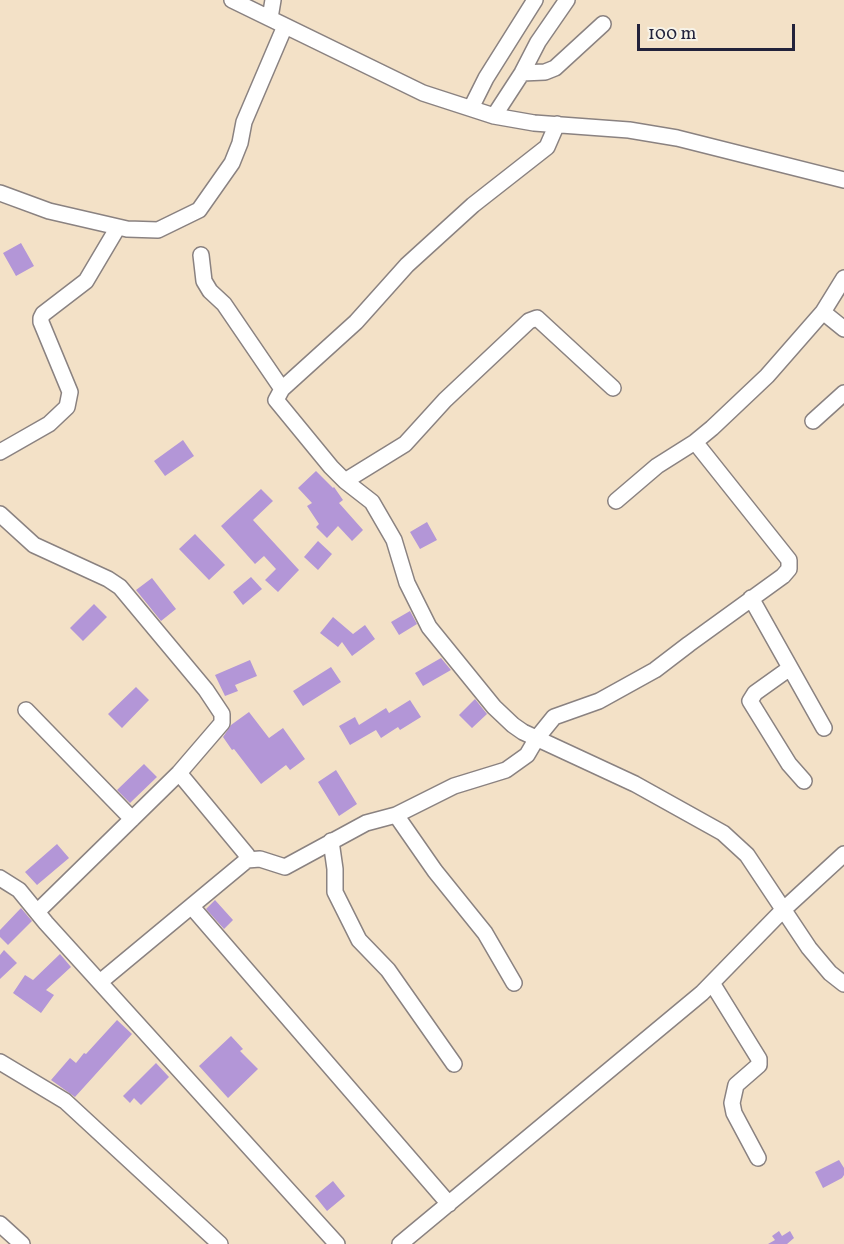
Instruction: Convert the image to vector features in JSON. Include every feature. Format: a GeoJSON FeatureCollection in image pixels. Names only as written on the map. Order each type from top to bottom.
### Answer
{"type":"FeatureCollection","features":[{"type":"Feature","properties":{"kind":"street"},"geometry":{"type":"LineString","coordinates":[[232,0],[423,93],[494,116],[630,130],[677,138],[844,180]]}},
{"type":"Feature","properties":{"kind":"street"},"geometry":{"type":"LineString","coordinates":[[270,18],[273,0]]}},
{"type":"Feature","properties":{"kind":"street"},"geometry":{"type":"LineString","coordinates":[[471,108],[486,78],[535,0]]}},
{"type":"Feature","properties":{"kind":"street"},"geometry":{"type":"LineString","coordinates":[[494,116],[522,73],[538,42],[567,0]]}},
{"type":"Feature","properties":{"kind":"street"},"geometry":{"type":"LineString","coordinates":[[522,73],[545,72],[555,68],[603,24]]}},
{"type":"Feature","properties":{"kind":"street"},"geometry":{"type":"LineString","coordinates":[[0,193],[49,211],[118,227],[158,230],[199,210],[232,163],[240,143],[244,122],[285,26]]}},
{"type":"Feature","properties":{"kind":"street"},"geometry":{"type":"LineString","coordinates":[[557,124],[546,147],[473,205],[415,258],[356,322],[282,389],[276,400],[345,481],[372,502],[394,540],[406,583],[429,627],[494,707],[513,725],[635,784],[723,833],[747,855],[809,948],[830,973],[844,984]]}},
{"type":"Feature","properties":{"kind":"street"},"geometry":{"type":"LineString","coordinates":[[0,452],[49,424],[67,407],[70,392],[41,318],[43,314],[86,281],[118,227]]}},
{"type":"Feature","properties":{"kind":"street"},"geometry":{"type":"LineString","coordinates":[[201,255],[204,281],[210,291],[224,304],[282,389]]}},
{"type":"Feature","properties":{"kind":"street"},"geometry":{"type":"LineString","coordinates":[[616,501],[657,466],[695,442],[767,376],[823,312],[844,278]]}},
{"type":"Feature","properties":{"kind":"street"},"geometry":{"type":"LineString","coordinates":[[823,312],[844,329]]}},
{"type":"Feature","properties":{"kind":"street"},"geometry":{"type":"LineString","coordinates":[[345,481],[405,444],[445,400],[529,321],[537,318],[613,388]]}},
{"type":"Feature","properties":{"kind":"street"},"geometry":{"type":"LineString","coordinates":[[813,421],[844,393]]}},
{"type":"Feature","properties":{"kind":"street"},"geometry":{"type":"LineString","coordinates":[[100,982],[247,860],[260,859],[285,867],[366,823],[396,815],[454,786],[506,771],[527,754],[554,717],[599,701],[655,670],[783,576],[789,568],[789,560],[695,442]]}},
{"type":"Feature","properties":{"kind":"street"},"geometry":{"type":"LineString","coordinates":[[0,514],[34,545],[108,579],[120,587],[206,690],[222,714],[222,723],[179,773],[38,911]]}},
{"type":"Feature","properties":{"kind":"street"},"geometry":{"type":"LineString","coordinates":[[751,598],[824,728]]}},
{"type":"Feature","properties":{"kind":"street"},"geometry":{"type":"LineString","coordinates":[[790,668],[755,693],[750,701],[782,754],[804,781]]}},
{"type":"Feature","properties":{"kind":"street"},"geometry":{"type":"LineString","coordinates":[[26,710],[132,819]]}},
{"type":"Feature","properties":{"kind":"street"},"geometry":{"type":"LineString","coordinates":[[179,773],[247,855],[247,860]]}},
{"type":"Feature","properties":{"kind":"street"},"geometry":{"type":"LineString","coordinates":[[396,815],[428,862],[485,933],[514,983]]}},
{"type":"Feature","properties":{"kind":"street"},"geometry":{"type":"LineString","coordinates":[[330,841],[335,868],[335,892],[359,940],[388,970],[454,1064]]}},
{"type":"Feature","properties":{"kind":"street"},"geometry":{"type":"LineString","coordinates":[[400,1244],[712,983],[783,910],[844,854]]}},
{"type":"Feature","properties":{"kind":"street"},"geometry":{"type":"LineString","coordinates":[[0,878],[19,890],[46,923],[337,1244]]}},
{"type":"Feature","properties":{"kind":"street"},"geometry":{"type":"LineString","coordinates":[[192,907],[448,1204]]}},
{"type":"Feature","properties":{"kind":"street"},"geometry":{"type":"LineString","coordinates":[[712,983],[759,1059],[759,1065],[736,1085],[732,1103],[734,1113],[758,1158]]}},
{"type":"Feature","properties":{"kind":"street"},"geometry":{"type":"LineString","coordinates":[[0,1062],[65,1101],[220,1244]]}},
{"type":"Feature","properties":{"kind":"street"},"geometry":{"type":"LineString","coordinates":[[0,1224],[22,1244]]}},
{"type":"Feature","properties":{"kind":"building"},"geometry":{"type":"Polygon","coordinates":[[[21,243],[34,266],[16,276],[3,253],[21,243]]]}},
{"type":"Feature","properties":{"kind":"building"},"geometry":{"type":"Polygon","coordinates":[[[183,440],[194,456],[165,476],[154,461],[183,440]]]}},
{"type":"Feature","properties":{"kind":"building"},"geometry":{"type":"Polygon","coordinates":[[[316,471],[334,487],[343,500],[339,503],[363,530],[352,541],[338,526],[327,538],[316,527],[319,524],[307,506],[312,503],[298,488],[316,471]]]}},
{"type":"Feature","properties":{"kind":"building"},"geometry":{"type":"Polygon","coordinates":[[[261,489],[273,501],[253,520],[299,570],[278,592],[265,580],[276,569],[264,556],[255,564],[221,526],[261,489]]]}},
{"type":"Feature","properties":{"kind":"building"},"geometry":{"type":"Polygon","coordinates":[[[427,522],[437,540],[420,549],[410,532],[427,522]]]}},
{"type":"Feature","properties":{"kind":"building"},"geometry":{"type":"Polygon","coordinates":[[[195,534],[225,565],[209,580],[179,549],[195,534]]]}},
{"type":"Feature","properties":{"kind":"building"},"geometry":{"type":"Polygon","coordinates":[[[318,541],[332,554],[318,570],[304,557],[318,541]]]}},
{"type":"Feature","properties":{"kind":"building"},"geometry":{"type":"Polygon","coordinates":[[[251,577],[262,589],[243,605],[233,592],[251,577]]]}},
{"type":"Feature","properties":{"kind":"building"},"geometry":{"type":"Polygon","coordinates":[[[152,578],[176,609],[161,621],[136,590],[152,578]]]}},
{"type":"Feature","properties":{"kind":"building"},"geometry":{"type":"Polygon","coordinates":[[[94,604],[107,617],[83,641],[70,628],[94,604]]]}},
{"type":"Feature","properties":{"kind":"building"},"geometry":{"type":"Polygon","coordinates":[[[410,611],[417,624],[399,635],[391,622],[410,611]]]}},
{"type":"Feature","properties":{"kind":"building"},"geometry":{"type":"Polygon","coordinates":[[[333,617],[353,634],[365,625],[375,639],[352,656],[342,642],[338,647],[320,633],[333,617]]]}},
{"type":"Feature","properties":{"kind":"building"},"geometry":{"type":"Polygon","coordinates":[[[441,658],[451,670],[423,686],[415,673],[441,658]]]}},
{"type":"Feature","properties":{"kind":"building"},"geometry":{"type":"Polygon","coordinates":[[[250,660],[257,676],[235,685],[238,691],[225,696],[215,675],[250,660]]]}},
{"type":"Feature","properties":{"kind":"building"},"geometry":{"type":"Polygon","coordinates":[[[331,667],[341,682],[303,706],[293,691],[331,667]]]}},
{"type":"Feature","properties":{"kind":"building"},"geometry":{"type":"Polygon","coordinates":[[[136,687],[149,700],[122,728],[108,714],[136,687]]]}},
{"type":"Feature","properties":{"kind":"building"},"geometry":{"type":"Polygon","coordinates":[[[475,699],[487,714],[472,728],[459,715],[475,699]]]}},
{"type":"Feature","properties":{"kind":"building"},"geometry":{"type":"Polygon","coordinates":[[[410,700],[421,717],[400,730],[398,727],[381,738],[376,730],[350,745],[339,726],[355,717],[359,725],[386,708],[389,713],[410,700]]]}},
{"type":"Feature","properties":{"kind":"building"},"geometry":{"type":"Polygon","coordinates":[[[249,712],[269,738],[283,728],[305,759],[290,770],[286,765],[261,784],[223,737],[231,725],[249,712]]]}},
{"type":"Feature","properties":{"kind":"building"},"geometry":{"type":"Polygon","coordinates":[[[144,764],[157,777],[130,803],[117,790],[144,764]]]}},
{"type":"Feature","properties":{"kind":"building"},"geometry":{"type":"Polygon","coordinates":[[[336,770],[357,804],[339,816],[318,782],[336,770]]]}},
{"type":"Feature","properties":{"kind":"building"},"geometry":{"type":"Polygon","coordinates":[[[57,844],[69,858],[37,885],[25,872],[57,844]]]}},
{"type":"Feature","properties":{"kind":"building"},"geometry":{"type":"Polygon","coordinates":[[[215,900],[233,920],[224,929],[206,909],[215,900]]]}},
{"type":"Feature","properties":{"kind":"building"},"geometry":{"type":"Polygon","coordinates":[[[21,908],[32,921],[8,945],[0,937],[0,930],[21,908]]]}},
{"type":"Feature","properties":{"kind":"building"},"geometry":{"type":"Polygon","coordinates":[[[4,950],[17,963],[0,979],[0,955],[4,950]]]}},
{"type":"Feature","properties":{"kind":"building"},"geometry":{"type":"Polygon","coordinates":[[[60,954],[71,967],[46,990],[54,995],[41,1013],[13,993],[25,975],[33,980],[60,954]]]}},
{"type":"Feature","properties":{"kind":"building"},"geometry":{"type":"Polygon","coordinates":[[[117,1020],[132,1034],[75,1097],[51,1080],[70,1058],[76,1063],[84,1053],[86,1054],[117,1020]]]}},
{"type":"Feature","properties":{"kind":"building"},"geometry":{"type":"Polygon","coordinates":[[[231,1036],[243,1049],[240,1051],[258,1069],[228,1098],[199,1066],[231,1036]]]}},
{"type":"Feature","properties":{"kind":"building"},"geometry":{"type":"Polygon","coordinates":[[[156,1063],[169,1077],[141,1105],[134,1098],[130,1103],[123,1096],[156,1063]]]}},
{"type":"Feature","properties":{"kind":"building"},"geometry":{"type":"Polygon","coordinates":[[[839,1160],[844,1168],[844,1175],[823,1188],[815,1172],[839,1160]]]}},
{"type":"Feature","properties":{"kind":"building"},"geometry":{"type":"Polygon","coordinates":[[[333,1181],[345,1196],[327,1211],[315,1196],[333,1181]]]}},
{"type":"Feature","properties":{"kind":"building"},"geometry":{"type":"Polygon","coordinates":[[[779,1231],[782,1236],[790,1231],[794,1238],[787,1244],[768,1244],[775,1240],[772,1236],[779,1231]]]}}]}
